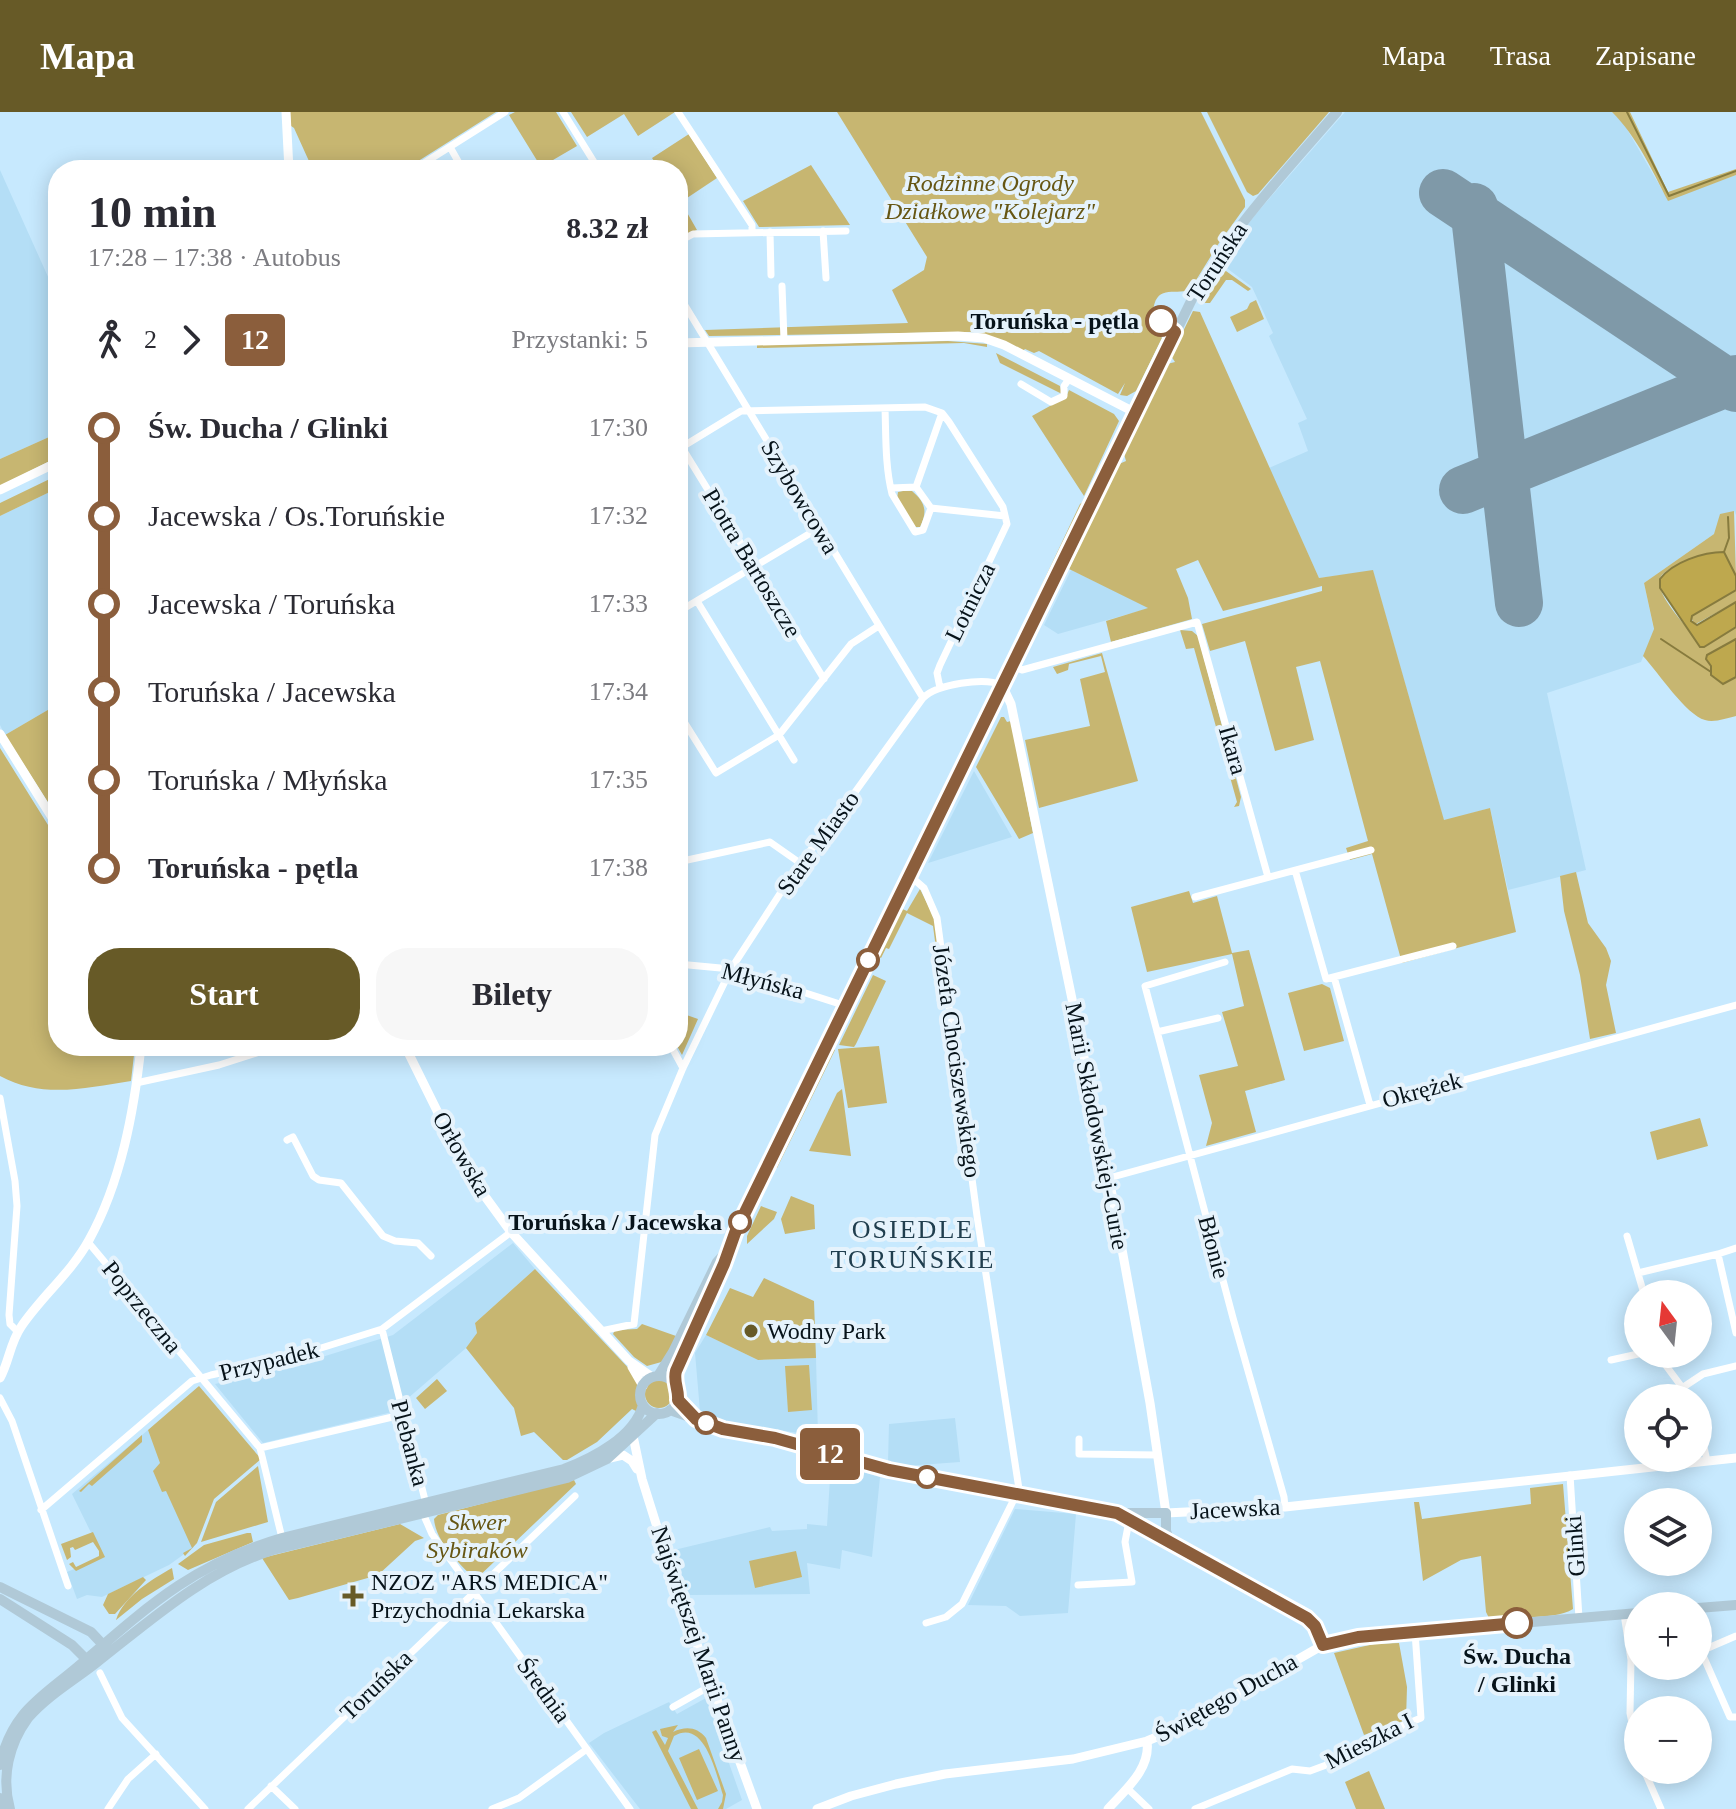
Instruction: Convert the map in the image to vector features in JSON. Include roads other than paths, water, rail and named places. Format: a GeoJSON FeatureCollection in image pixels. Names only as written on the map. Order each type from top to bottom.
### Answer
{"type":"FeatureCollection","features":[{"type":"Feature","properties":{"kind":"main road","name":"Toruńska"},"geometry":{"type":"LineString","coordinates":[[674,1382],[686,1345],[724,1264],[727,1251],[1190,302],[1215,258],[1337,112]]}},
{"type":"Feature","properties":{"kind":"main road","name":"Toruńska"},"geometry":{"type":"LineString","coordinates":[[655,1376],[673,1352],[717,1262],[727,1251]]}},
{"type":"Feature","properties":{"kind":"main road"},"geometry":{"type":"LineString","coordinates":[[10,1809],[6,1792],[7,1774],[12,1746],[23,1725],[39,1707],[93,1666],[106,1648],[138,1613],[199,1571],[244,1550],[282,1538],[425,1509],[567,1478],[607,1459],[657,1413],[670,1410],[678,1400],[674,1382],[655,1376],[643,1386],[640,1393],[643,1405],[639,1416],[626,1431],[601,1451],[574,1465],[425,1509],[244,1560],[191,1590],[106,1648]]}},
{"type":"Feature","properties":{"kind":"main road","name":"Jacewska"},"geometry":{"type":"LineString","coordinates":[[678,1400],[696,1419]]}},
{"type":"Feature","properties":{"kind":"main road"},"geometry":{"type":"LineString","coordinates":[[643,1405],[657,1413]]}},
{"type":"Feature","properties":{"kind":"main road","name":"Jacewska"},"geometry":{"type":"LineString","coordinates":[[670,1410],[723,1429],[775,1438],[889,1470],[1117,1513],[1166,1513]]}},
{"type":"Feature","properties":{"kind":"main road"},"geometry":{"type":"LineString","coordinates":[[1117,1513],[1307,1618],[1315,1626],[1323,1645]]}},
{"type":"Feature","properties":{"kind":"main road","name":"Marii Skłodowskiej-Curie"},"geometry":{"type":"LineString","coordinates":[[1166,1513],[1166,1531],[1170,1541]]}},
{"type":"Feature","properties":{"kind":"main road"},"geometry":{"type":"LineString","coordinates":[[0,1587],[91,1632],[106,1648]]}},
{"type":"Feature","properties":{"kind":"main road"},"geometry":{"type":"LineString","coordinates":[[0,1599],[72,1645],[93,1666]]}},
{"type":"Feature","properties":{"kind":"main road"},"geometry":{"type":"LineString","coordinates":[[1712,1607],[1736,1605]]}},
{"type":"Feature","properties":{"kind":"main road","name":"Świętego Ducha"},"geometry":{"type":"LineString","coordinates":[[1323,1645],[1347,1638],[1624,1614]]}},
{"type":"Feature","properties":{"kind":"main road"},"geometry":{"type":"LineString","coordinates":[[0,1765],[10,1732],[26,1709],[93,1666]]}},
{"type":"Feature","properties":{"kind":"main road"},"geometry":{"type":"LineString","coordinates":[[0,1798],[2,1809]]}},
{"type":"Feature","properties":{"kind":"street"},"geometry":{"type":"LineString","coordinates":[[286,112],[289,160]]}},
{"type":"Feature","properties":{"kind":"street"},"geometry":{"type":"LineString","coordinates":[[429,160],[505,112]]}},
{"type":"Feature","properties":{"kind":"street"},"geometry":{"type":"LineString","coordinates":[[563,112],[592,160]]}},
{"type":"Feature","properties":{"kind":"street"},"geometry":{"type":"LineString","coordinates":[[678,112],[752,225],[752,232]]}},
{"type":"Feature","properties":{"kind":"street"},"geometry":{"type":"LineString","coordinates":[[450,147],[457,160]]}},
{"type":"Feature","properties":{"kind":"street"},"geometry":{"type":"LineString","coordinates":[[823,231],[826,278]]}},
{"type":"Feature","properties":{"kind":"street"},"geometry":{"type":"LineString","coordinates":[[688,237],[693,234],[846,231]]}},
{"type":"Feature","properties":{"kind":"street"},"geometry":{"type":"LineString","coordinates":[[770,232],[771,275]]}},
{"type":"Feature","properties":{"kind":"street"},"geometry":{"type":"LineString","coordinates":[[782,286],[784,340]]}},
{"type":"Feature","properties":{"kind":"street","name":"Szybowcowa"},"geometry":{"type":"LineString","coordinates":[[688,310],[877,627],[923,698]]}},
{"type":"Feature","properties":{"kind":"street"},"geometry":{"type":"LineString","coordinates":[[688,343],[958,336],[984,338],[1004,345],[1136,413]]}},
{"type":"Feature","properties":{"kind":"street"},"geometry":{"type":"LineString","coordinates":[[1021,384],[1051,402],[1064,396],[1064,386],[1069,379]]}},
{"type":"Feature","properties":{"kind":"street"},"geometry":{"type":"LineString","coordinates":[[688,440],[748,410],[925,407],[942,413],[1003,507],[1005,516],[931,508],[916,487]]}},
{"type":"Feature","properties":{"kind":"street"},"geometry":{"type":"LineString","coordinates":[[885,408],[891,488],[915,532],[923,530],[931,508]]}},
{"type":"Feature","properties":{"kind":"street"},"geometry":{"type":"LineString","coordinates":[[916,487],[942,413]]}},
{"type":"Feature","properties":{"kind":"street","name":"Piotra Bartoszcze"},"geometry":{"type":"LineString","coordinates":[[688,457],[824,679]]}},
{"type":"Feature","properties":{"kind":"street"},"geometry":{"type":"LineString","coordinates":[[0,490],[48,467]]}},
{"type":"Feature","properties":{"kind":"street"},"geometry":{"type":"LineString","coordinates":[[891,488],[916,487]]}},
{"type":"Feature","properties":{"kind":"street","name":"Lotnicza"},"geometry":{"type":"LineString","coordinates":[[940,688],[937,673],[940,665],[1006,529],[1005,516]]}},
{"type":"Feature","properties":{"kind":"street"},"geometry":{"type":"LineString","coordinates":[[688,606],[819,528]]}},
{"type":"Feature","properties":{"kind":"street"},"geometry":{"type":"LineString","coordinates":[[697,601],[794,760]]}},
{"type":"Feature","properties":{"kind":"street","name":"Ikara"},"geometry":{"type":"LineString","coordinates":[[1012,666],[1022,670],[1197,622],[1268,877]]}},
{"type":"Feature","properties":{"kind":"street"},"geometry":{"type":"LineString","coordinates":[[688,728],[716,773],[779,735],[851,644],[877,627]]}},
{"type":"Feature","properties":{"kind":"street","name":"Stare Miasto"},"geometry":{"type":"LineString","coordinates":[[601,1331],[634,1324],[655,1135],[683,1068],[731,969],[800,863],[923,698],[940,688],[989,681],[1002,685]]}},
{"type":"Feature","properties":{"kind":"street","name":"Marii Skłodowskiej-Curie"},"geometry":{"type":"LineString","coordinates":[[1002,685],[1009,696],[1109,1178],[1166,1513]]}},
{"type":"Feature","properties":{"kind":"street"},"geometry":{"type":"LineString","coordinates":[[990,710],[1004,707],[1012,712]]}},
{"type":"Feature","properties":{"kind":"street"},"geometry":{"type":"LineString","coordinates":[[0,734],[48,811]]}},
{"type":"Feature","properties":{"kind":"street"},"geometry":{"type":"LineString","coordinates":[[688,860],[770,842],[800,863]]}},
{"type":"Feature","properties":{"kind":"street"},"geometry":{"type":"LineString","coordinates":[[1195,897],[1371,850]]}},
{"type":"Feature","properties":{"kind":"street"},"geometry":{"type":"LineString","coordinates":[[1295,870],[1326,979],[1453,946]]}},
{"type":"Feature","properties":{"kind":"street","name":"Józefa Chociszewskiego"},"geometry":{"type":"LineString","coordinates":[[909,875],[924,888],[937,918],[977,1216],[1019,1489],[1017,1494]]}},
{"type":"Feature","properties":{"kind":"street","name":"Błonie"},"geometry":{"type":"LineString","coordinates":[[1225,962],[1145,986],[1285,1507]]}},
{"type":"Feature","properties":{"kind":"street","name":"Młyńska"},"geometry":{"type":"LineString","coordinates":[[688,965],[731,969],[846,1006]]}},
{"type":"Feature","properties":{"kind":"street"},"geometry":{"type":"LineString","coordinates":[[1334,977],[1370,1105]]}},
{"type":"Feature","properties":{"kind":"street","name":"Okrężek"},"geometry":{"type":"LineString","coordinates":[[1109,1178],[1736,1005]]}},
{"type":"Feature","properties":{"kind":"street"},"geometry":{"type":"LineString","coordinates":[[1157,1032],[1218,1018]]}},
{"type":"Feature","properties":{"kind":"street"},"geometry":{"type":"LineString","coordinates":[[0,1378],[18,1332],[88,1242],[112,1185],[128,1129],[140,1056]]}},
{"type":"Feature","properties":{"kind":"street"},"geometry":{"type":"LineString","coordinates":[[136,1083],[247,1056]]}},
{"type":"Feature","properties":{"kind":"street","name":"Orłowska"},"geometry":{"type":"LineString","coordinates":[[410,1056],[464,1164],[511,1232],[629,1361],[643,1386]]}},
{"type":"Feature","properties":{"kind":"street"},"geometry":{"type":"LineString","coordinates":[[676,1056],[683,1068]]}},
{"type":"Feature","properties":{"kind":"street"},"geometry":{"type":"LineString","coordinates":[[0,1098],[17,1206],[9,1315],[10,1324],[18,1332]]}},
{"type":"Feature","properties":{"kind":"street"},"geometry":{"type":"LineString","coordinates":[[287,1140],[293,1137],[313,1176],[319,1180],[341,1183],[383,1236],[395,1241],[418,1243],[431,1256]]}},
{"type":"Feature","properties":{"kind":"street","name":"Przypadek"},"geometry":{"type":"LineString","coordinates":[[41,1510],[187,1385],[382,1329],[511,1232]]}},
{"type":"Feature","properties":{"kind":"street"},"geometry":{"type":"LineString","coordinates":[[1627,1236],[1640,1280]]}},
{"type":"Feature","properties":{"kind":"street","name":"Poprzeczna"},"geometry":{"type":"LineString","coordinates":[[88,1242],[260,1448],[282,1538]]}},
{"type":"Feature","properties":{"kind":"street"},"geometry":{"type":"LineString","coordinates":[[1638,1273],[1736,1248]]}},
{"type":"Feature","properties":{"kind":"street"},"geometry":{"type":"LineString","coordinates":[[1718,1254],[1736,1333]]}},
{"type":"Feature","properties":{"kind":"street","name":"Plebanka"},"geometry":{"type":"LineString","coordinates":[[382,1329],[432,1534],[474,1592]]}},
{"type":"Feature","properties":{"kind":"street"},"geometry":{"type":"LineString","coordinates":[[1611,1360],[1624,1357]]}},
{"type":"Feature","properties":{"kind":"street","name":"Orłowska"},"geometry":{"type":"LineString","coordinates":[[629,1361],[655,1376]]}},
{"type":"Feature","properties":{"kind":"street"},"geometry":{"type":"LineString","coordinates":[[1688,1384],[1703,1374],[1736,1366]]}},
{"type":"Feature","properties":{"kind":"street"},"geometry":{"type":"LineString","coordinates":[[0,1398],[12,1421],[68,1586]]}},
{"type":"Feature","properties":{"kind":"street"},"geometry":{"type":"LineString","coordinates":[[260,1448],[401,1415]]}},
{"type":"Feature","properties":{"kind":"street","name":"Najświętszej Marii Panny"},"geometry":{"type":"LineString","coordinates":[[633,1436],[642,1479],[674,1581],[757,1809]]}},
{"type":"Feature","properties":{"kind":"street"},"geometry":{"type":"LineString","coordinates":[[1079,1439],[1079,1454],[1158,1455]]}},
{"type":"Feature","properties":{"kind":"street"},"geometry":{"type":"LineString","coordinates":[[607,1459],[618,1455],[627,1457],[642,1479]]}},
{"type":"Feature","properties":{"kind":"street","name":"Jacewska"},"geometry":{"type":"LineString","coordinates":[[1712,1460],[1736,1458]]}},
{"type":"Feature","properties":{"kind":"street","name":"Jacewska"},"geometry":{"type":"LineString","coordinates":[[1166,1513],[1285,1507],[1624,1469]]}},
{"type":"Feature","properties":{"kind":"street","name":"Glinki"},"geometry":{"type":"LineString","coordinates":[[1570,1475],[1579,1618]]}},
{"type":"Feature","properties":{"kind":"street"},"geometry":{"type":"LineString","coordinates":[[926,1623],[946,1617],[962,1604],[1017,1494]]}},
{"type":"Feature","properties":{"kind":"street","name":"Toruńska"},"geometry":{"type":"LineString","coordinates":[[248,1809],[575,1496]]}},
{"type":"Feature","properties":{"kind":"street"},"geometry":{"type":"LineString","coordinates":[[1078,1585],[1132,1582],[1125,1542],[1129,1521]]}},
{"type":"Feature","properties":{"kind":"street","name":"Średnia"},"geometry":{"type":"LineString","coordinates":[[474,1592],[630,1809]]}},
{"type":"Feature","properties":{"kind":"street","name":"Mieszka I"},"geometry":{"type":"LineString","coordinates":[[1195,1809],[1292,1769],[1310,1771],[1337,1761],[1360,1743],[1421,1718],[1415,1632]]}},
{"type":"Feature","properties":{"kind":"street"},"geometry":{"type":"LineString","coordinates":[[1736,1636],[1701,1651],[1730,1717],[1736,1717]]}},
{"type":"Feature","properties":{"kind":"street","name":"Świętego Ducha"},"geometry":{"type":"LineString","coordinates":[[817,1809],[896,1784],[945,1774],[1073,1759],[1147,1741],[1178,1728],[1323,1645]]}},
{"type":"Feature","properties":{"kind":"street"},"geometry":{"type":"LineString","coordinates":[[93,1666],[122,1718],[205,1809]]}},
{"type":"Feature","properties":{"kind":"street"},"geometry":{"type":"LineString","coordinates":[[673,1707],[712,1685]]}},
{"type":"Feature","properties":{"kind":"street"},"geometry":{"type":"LineString","coordinates":[[1108,1809],[1145,1765],[1147,1741]]}},
{"type":"Feature","properties":{"kind":"street"},"geometry":{"type":"LineString","coordinates":[[492,1809],[519,1798],[587,1749]]}},
{"type":"Feature","properties":{"kind":"street"},"geometry":{"type":"LineString","coordinates":[[108,1809],[128,1779],[156,1754]]}},
{"type":"Feature","properties":{"kind":"street"},"geometry":{"type":"LineString","coordinates":[[1650,1784],[1661,1809]]}},
{"type":"Feature","properties":{"kind":"street"},"geometry":{"type":"LineString","coordinates":[[271,1786],[295,1809]]}},
{"type":"Feature","properties":{"kind":"street"},"geometry":{"type":"LineString","coordinates":[[1127,1788],[1149,1809]]}},
{"type":"Feature","properties":{"kind":"street"},"geometry":{"type":"LineString","coordinates":[[518,1809],[519,1798]]}},
{"type":"Feature","properties":{"kind":"waterway"},"geometry":{"type":"LineString","coordinates":[[1627,112],[1669,196],[1736,171]]}},
{"type":"Feature","properties":{"kind":"waterway"},"geometry":{"type":"LineString","coordinates":[[1724,552],[1729,538],[1728,517]]}},
{"type":"Feature","properties":{"kind":"waterway"},"geometry":{"type":"LineString","coordinates":[[1661,639],[1711,672]]}},
{"type":"Feature","properties":{"kind":"place","name":"Toruńska - pętla"},"geometry":{"type":"Point","coordinates":[1161,321]}},
{"type":"Feature","properties":{"kind":"place","name":"Toruńska / Jacewska"},"geometry":{"type":"Point","coordinates":[740,1222]}},
{"type":"Feature","properties":{"kind":"place","name":"Wodny Park"},"geometry":{"type":"Point","coordinates":[751,1331]}},
{"type":"Feature","properties":{"kind":"place","name":"NZOZ \"ARS MEDICA\" Przychodnia Lekarska"},"geometry":{"type":"Point","coordinates":[353,1596]}},
{"type":"Feature","properties":{"kind":"place","name":"Św. Ducha / Glinki"},"geometry":{"type":"Point","coordinates":[1517,1623]}},
{"type":"Feature","properties":{"kind":"district","name":"OSIEDLE TORUŃSKIE"},"geometry":{"type":"Point","coordinates":[913,1244]}},
{"type":"Feature","properties":{"kind":"park label","name":"Rodzinne Ogrody Działkowe \"Kolejarz\""},"geometry":{"type":"Point","coordinates":[990,197]}},
{"type":"Feature","properties":{"kind":"park label","name":"Skwer Sybiraków"},"geometry":{"type":"Point","coordinates":[477,1536]}}]}
